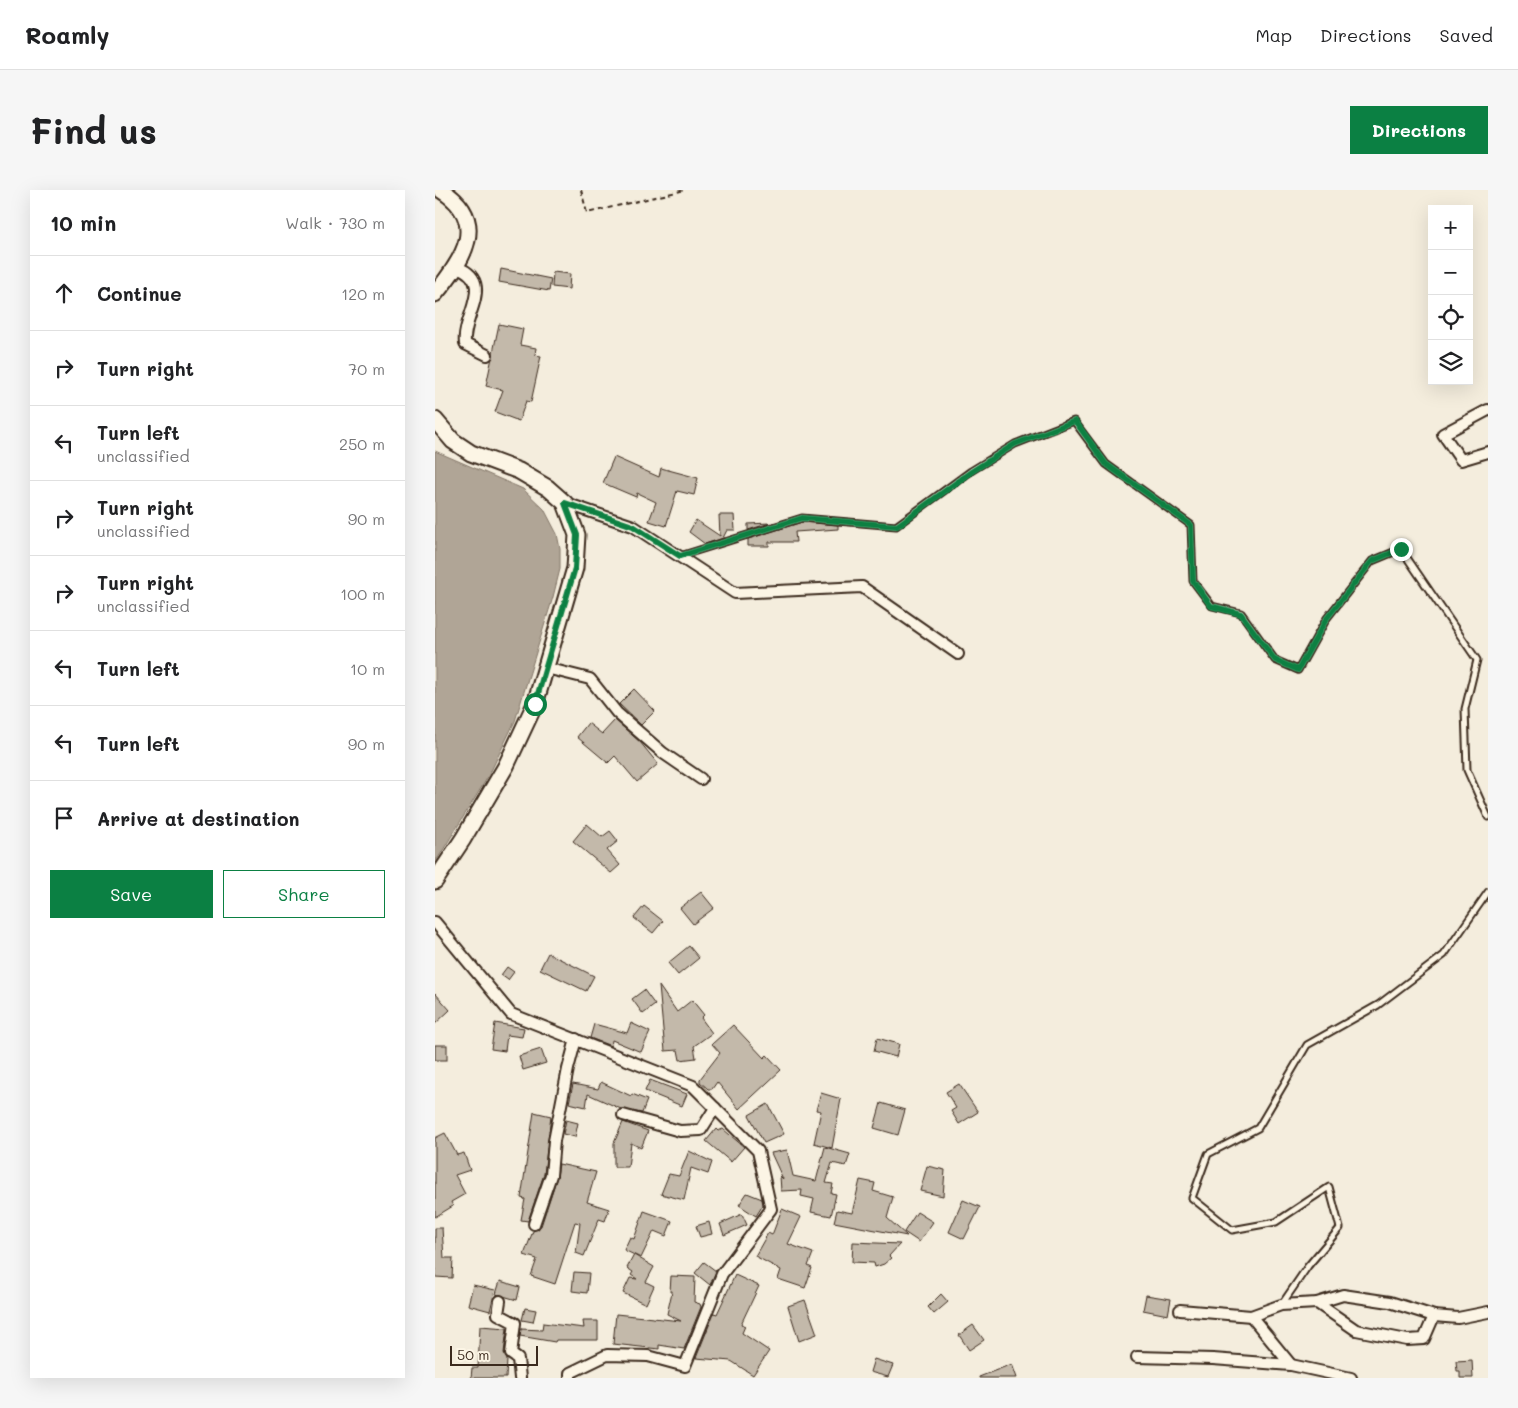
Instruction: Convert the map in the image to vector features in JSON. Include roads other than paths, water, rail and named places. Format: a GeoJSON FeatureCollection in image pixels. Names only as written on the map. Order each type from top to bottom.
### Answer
{"type":"FeatureCollection","features":[{"type":"Feature","properties":{"kind":"main road"},"geometry":{"type":"LineString","coordinates":[[435,294],[457,266],[468,239],[463,209],[455,199],[441,190]]}},
{"type":"Feature","properties":{"kind":"main road"},"geometry":{"type":"LineString","coordinates":[[435,420],[453,441],[471,453],[519,471],[548,488],[565,503],[577,535],[575,568],[535,704],[505,766],[463,839],[435,881]]}},
{"type":"Feature","properties":{"kind":"street"},"geometry":{"type":"LineString","coordinates":[[457,266],[466,270],[473,277],[477,290],[465,344],[487,355]]}},
{"type":"Feature","properties":{"kind":"street"},"geometry":{"type":"LineString","coordinates":[[1488,410],[1443,434],[1461,460],[1488,452]]}},
{"type":"Feature","properties":{"kind":"street"},"geometry":{"type":"LineString","coordinates":[[565,503],[633,526],[735,592],[862,586],[958,654]]}},
{"type":"Feature","properties":{"kind":"street"},"geometry":{"type":"LineString","coordinates":[[546,668],[590,679],[617,712],[663,753],[701,779]]}},
{"type":"Feature","properties":{"kind":"street"},"geometry":{"type":"LineString","coordinates":[[435,922],[511,1014],[693,1086],[758,1152],[771,1209],[721,1274],[685,1366],[649,1356],[607,1355],[570,1373],[570,1378]]}},
{"type":"Feature","properties":{"kind":"street"},"geometry":{"type":"LineString","coordinates":[[533,1224],[551,1175],[554,1141],[576,1039]]}},
{"type":"Feature","properties":{"kind":"street"},"geometry":{"type":"LineString","coordinates":[[623,1115],[680,1131],[701,1130],[715,1108]]}},
{"type":"Feature","properties":{"kind":"street"},"geometry":{"type":"LineString","coordinates":[[1180,1310],[1251,1316],[1281,1305],[1317,1303],[1343,1295],[1390,1302],[1434,1316],[1458,1318],[1488,1312]]}},
{"type":"Feature","properties":{"kind":"street"},"geometry":{"type":"LineString","coordinates":[[500,1301],[498,1314],[515,1323],[511,1354],[518,1359],[520,1378]]}},
{"type":"Feature","properties":{"kind":"street"},"geometry":{"type":"LineString","coordinates":[[1317,1303],[1356,1330],[1407,1340],[1424,1338],[1434,1316]]}},
{"type":"Feature","properties":{"kind":"street"},"geometry":{"type":"LineString","coordinates":[[1251,1316],[1291,1365]]}},
{"type":"Feature","properties":{"kind":"street"},"geometry":{"type":"LineString","coordinates":[[1137,1357],[1213,1359],[1291,1365],[1351,1378]]}},
{"type":"Feature","properties":{"kind":"lane"},"geometry":{"type":"LineString","coordinates":[[680,556],[802,518],[897,526],[971,472],[1015,444],[1075,421],[1106,464],[1191,525],[1193,581],[1211,606],[1241,614],[1275,660],[1298,670],[1327,618],[1372,561],[1401,549],[1477,660],[1465,709],[1467,770],[1488,817]]}},
{"type":"Feature","properties":{"kind":"lane"},"geometry":{"type":"LineString","coordinates":[[1281,1305],[1308,1266],[1340,1228],[1329,1186],[1276,1222],[1232,1230],[1192,1198],[1208,1154],[1258,1128],[1307,1044],[1378,1005],[1443,955],[1488,892]]}}]}
